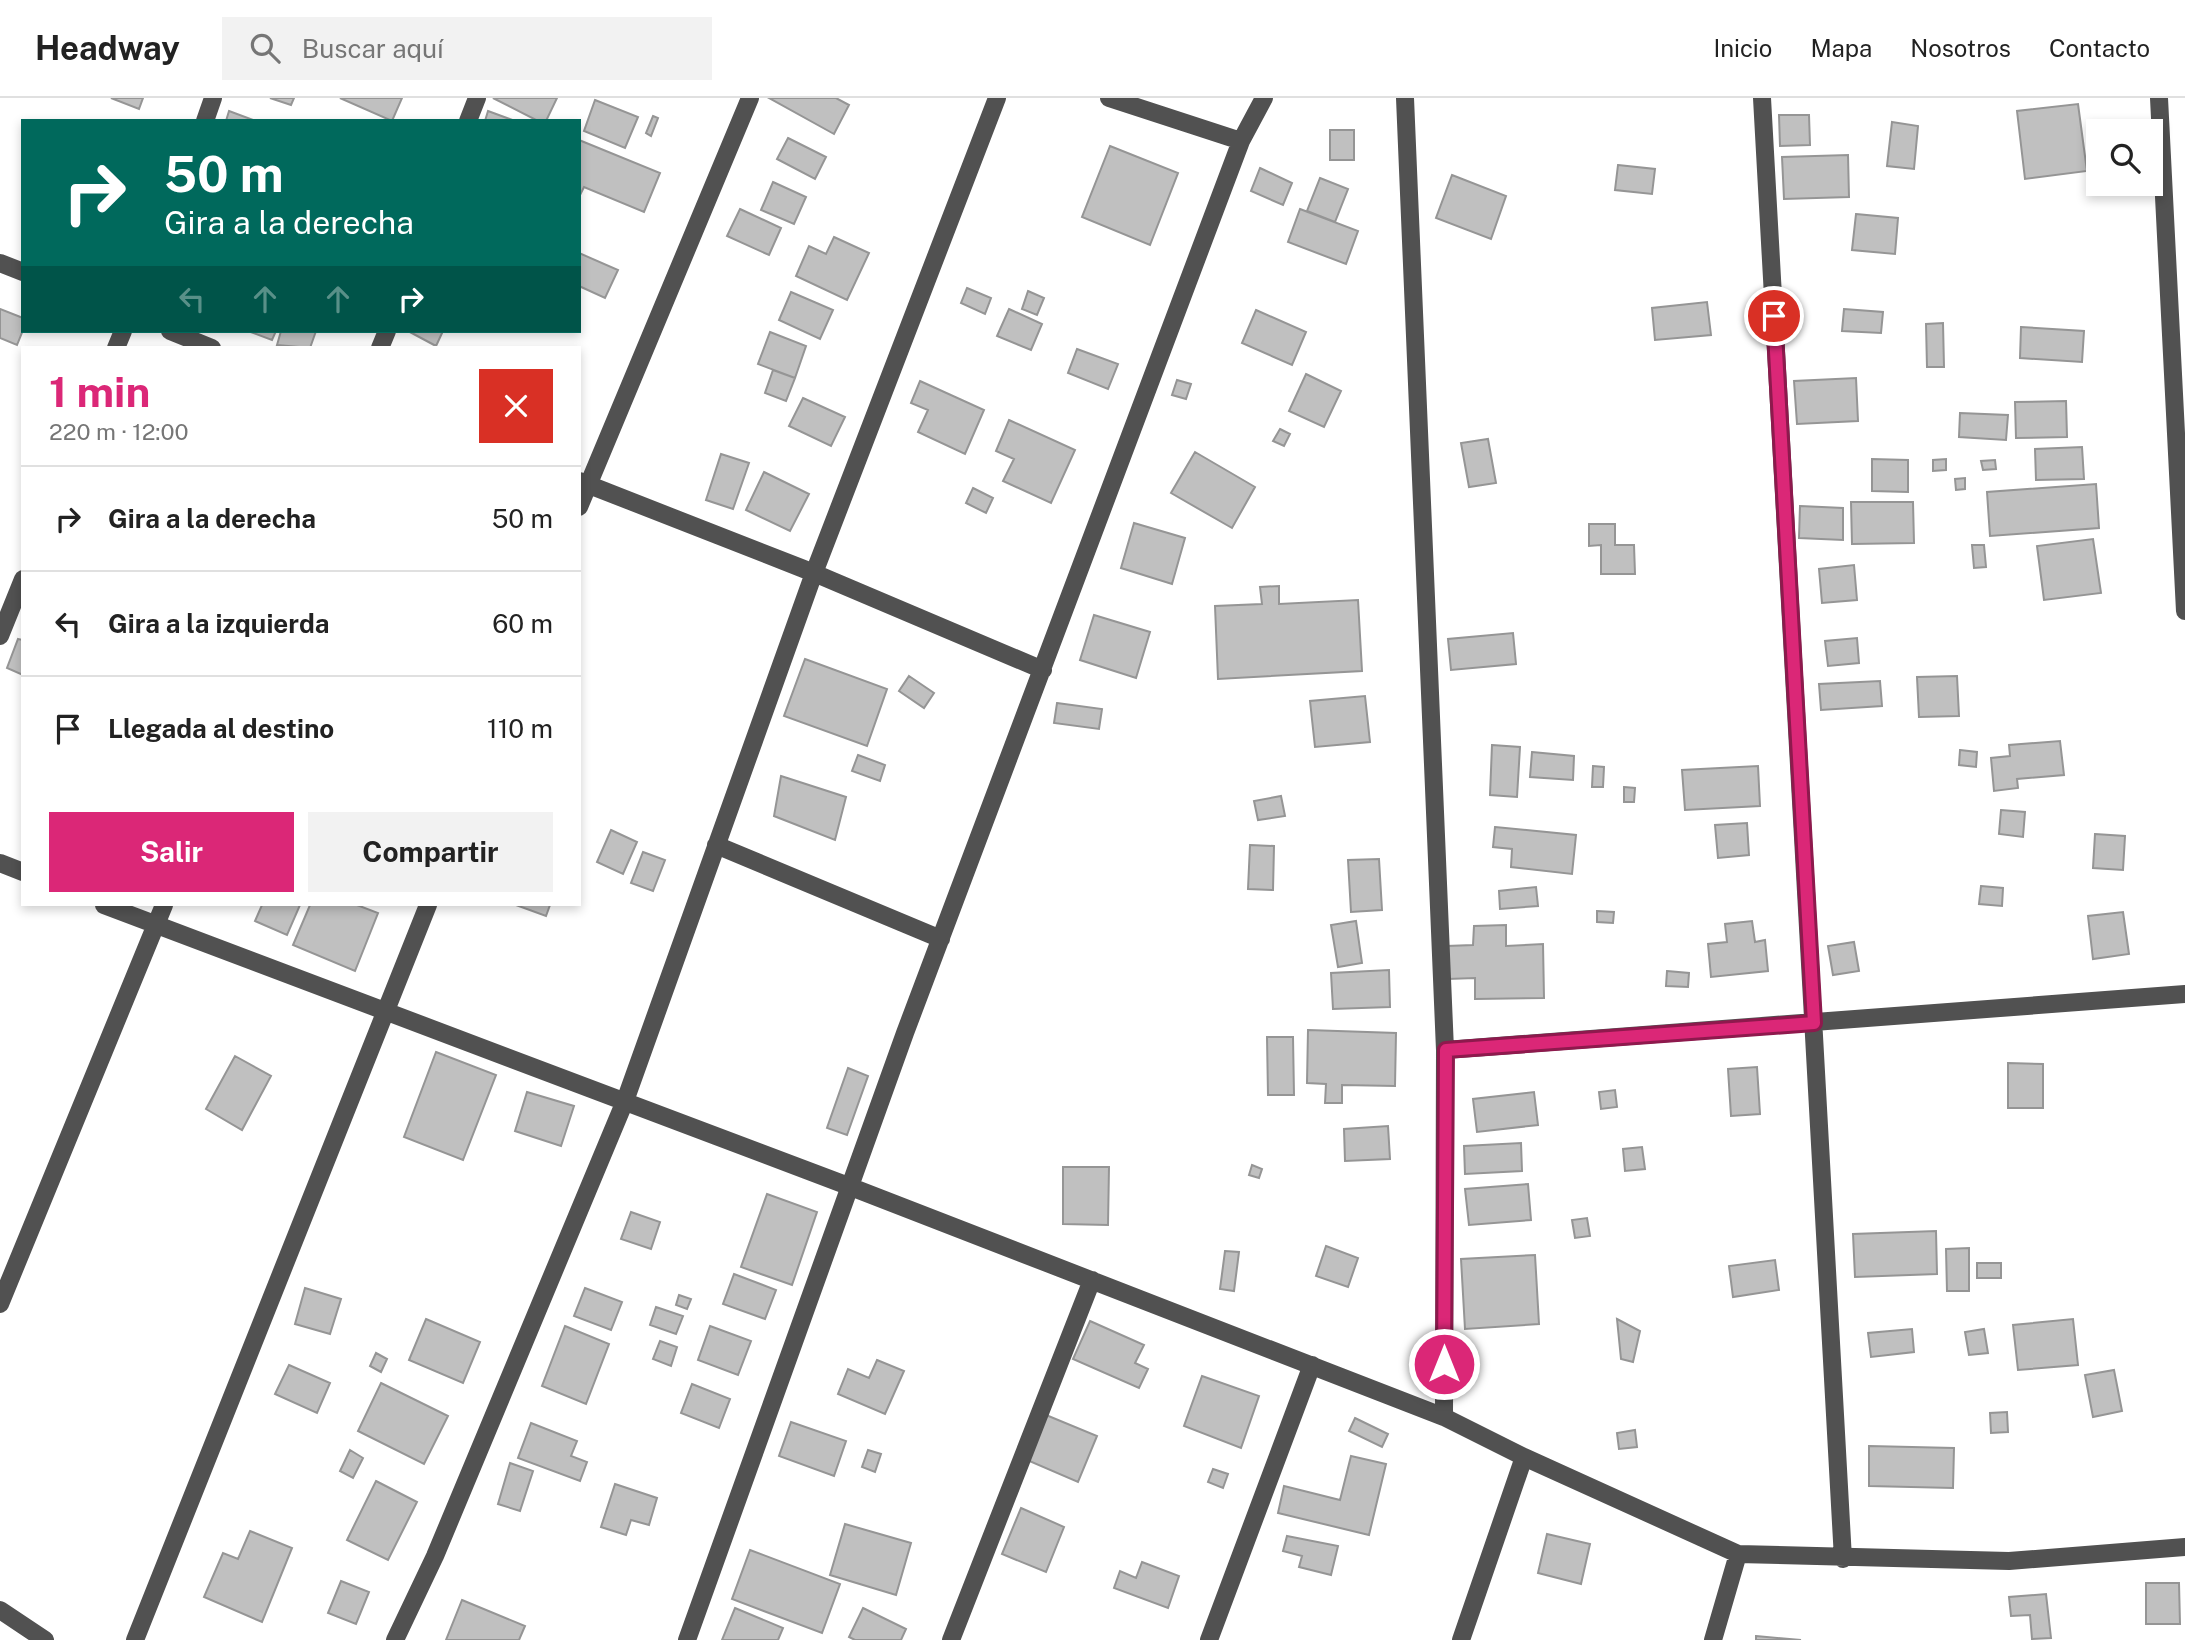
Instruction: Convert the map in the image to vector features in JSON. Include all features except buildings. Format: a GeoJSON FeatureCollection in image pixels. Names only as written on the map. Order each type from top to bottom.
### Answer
{"type":"FeatureCollection","features":[{"type":"Feature","properties":{"kind":"street"},"geometry":{"type":"LineString","coordinates":[[206,119],[214,98]]}},
{"type":"Feature","properties":{"kind":"street"},"geometry":{"type":"LineString","coordinates":[[469,119],[477,98]]}},
{"type":"Feature","properties":{"kind":"street"},"geometry":{"type":"LineString","coordinates":[[750,98],[584,482],[814,573],[1043,670]]}},
{"type":"Feature","properties":{"kind":"street"},"geometry":{"type":"LineString","coordinates":[[395,1640],[435,1556],[625,1101],[814,573],[997,98]]}},
{"type":"Feature","properties":{"kind":"street"},"geometry":{"type":"LineString","coordinates":[[1109,98],[1241,141]]}},
{"type":"Feature","properties":{"kind":"street"},"geometry":{"type":"LineString","coordinates":[[687,1640],[941,939],[1241,141],[1264,98]]}},
{"type":"Feature","properties":{"kind":"street"},"geometry":{"type":"LineString","coordinates":[[1405,98],[1446,1050],[1444,1417]]}},
{"type":"Feature","properties":{"kind":"street"},"geometry":{"type":"LineString","coordinates":[[1762,98],[1843,1559]]}},
{"type":"Feature","properties":{"kind":"street"},"geometry":{"type":"LineString","coordinates":[[2159,98],[2185,611]]}},
{"type":"Feature","properties":{"kind":"street"},"geometry":{"type":"LineString","coordinates":[[0,263],[21,271]]}},
{"type":"Feature","properties":{"kind":"street"},"geometry":{"type":"LineString","coordinates":[[175,333],[207,346]]}},
{"type":"Feature","properties":{"kind":"street"},"geometry":{"type":"LineString","coordinates":[[0,635],[21,584]]}},
{"type":"Feature","properties":{"kind":"street"},"geometry":{"type":"LineString","coordinates":[[716,845],[941,939]]}},
{"type":"Feature","properties":{"kind":"street"},"geometry":{"type":"LineString","coordinates":[[0,863],[21,871]]}},
{"type":"Feature","properties":{"kind":"street"},"geometry":{"type":"LineString","coordinates":[[107,906],[386,1014],[851,1186],[1444,1417],[1524,1457],[1738,1554],[1843,1559],[2009,1561],[2185,1547]]}},
{"type":"Feature","properties":{"kind":"street"},"geometry":{"type":"LineString","coordinates":[[0,1304],[164,906]]}},
{"type":"Feature","properties":{"kind":"street"},"geometry":{"type":"LineString","coordinates":[[135,1640],[428,906]]}},
{"type":"Feature","properties":{"kind":"street"},"geometry":{"type":"LineString","coordinates":[[1446,1050],[2185,994]]}},
{"type":"Feature","properties":{"kind":"street"},"geometry":{"type":"LineString","coordinates":[[951,1640],[1092,1280]]}},
{"type":"Feature","properties":{"kind":"street"},"geometry":{"type":"LineString","coordinates":[[1209,1640],[1312,1365]]}},
{"type":"Feature","properties":{"kind":"street"},"geometry":{"type":"LineString","coordinates":[[1461,1640],[1524,1457]]}},
{"type":"Feature","properties":{"kind":"street"},"geometry":{"type":"LineString","coordinates":[[1713,1640],[1738,1554]]}},
{"type":"Feature","properties":{"kind":"street"},"geometry":{"type":"LineString","coordinates":[[0,1610],[46,1640]]}},
{"type":"Feature","properties":{"kind":"route"},"geometry":{"type":"LineString","coordinates":[[1444,1364],[1446,1050],[1814,1023],[1774,316]]}}]}
